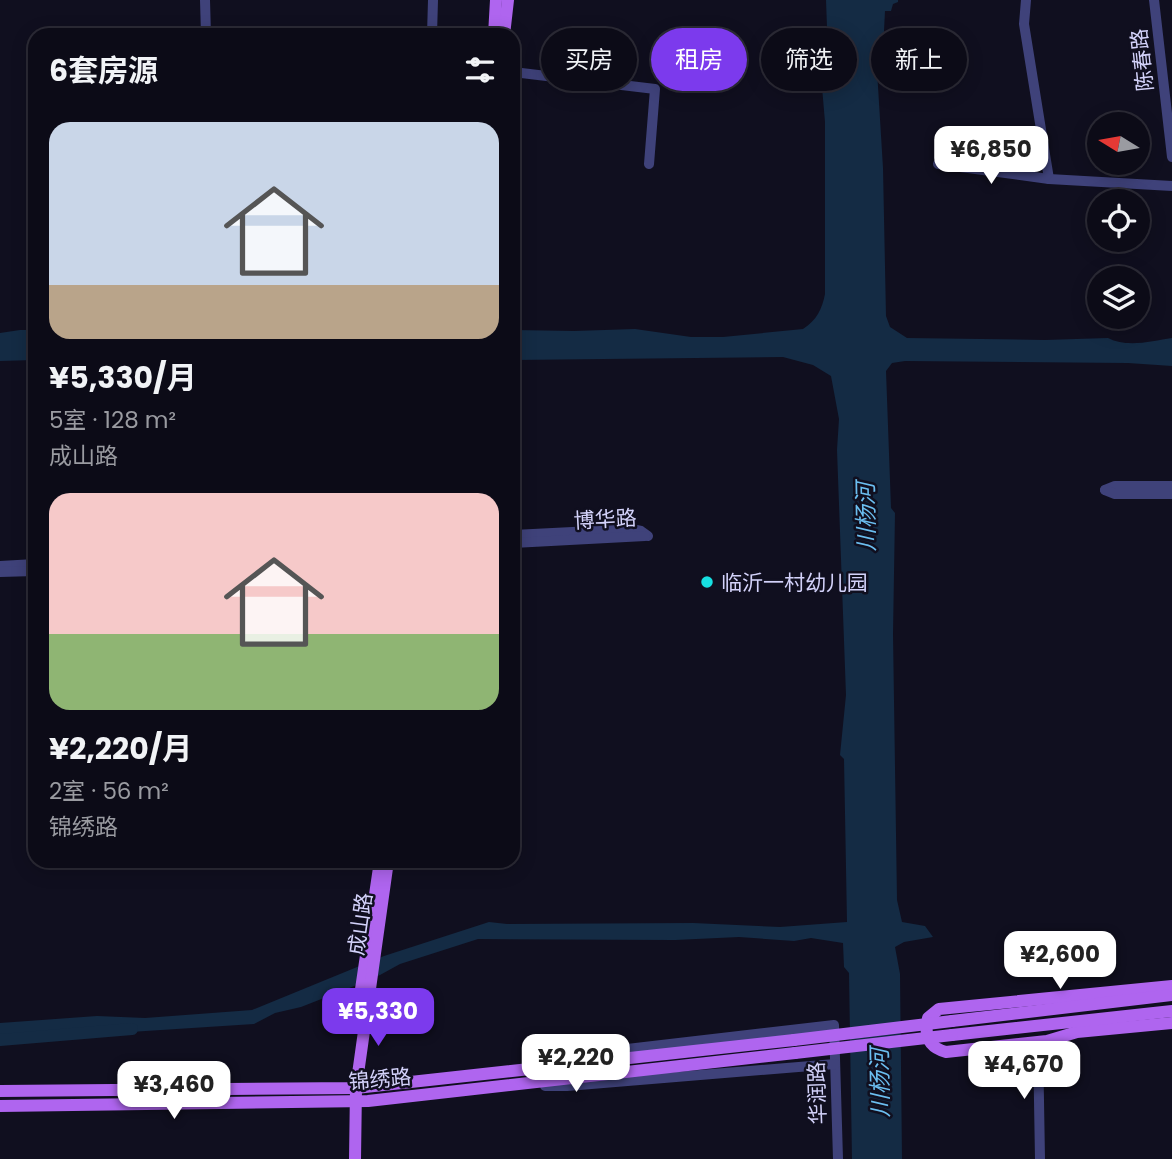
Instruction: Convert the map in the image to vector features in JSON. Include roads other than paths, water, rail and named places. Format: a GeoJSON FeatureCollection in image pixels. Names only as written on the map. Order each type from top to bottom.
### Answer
{"type":"FeatureCollection","features":[{"type":"Feature","properties":{"kind":"main road"},"geometry":{"type":"LineString","coordinates":[[494,28],[496,0]]}},
{"type":"Feature","properties":{"kind":"main road"},"geometry":{"type":"LineString","coordinates":[[505,28],[508,0]]}},
{"type":"Feature","properties":{"kind":"main road","name":"成山路"},"geometry":{"type":"LineString","coordinates":[[373,941],[379,868]]}},
{"type":"Feature","properties":{"kind":"main road","name":"成山路"},"geometry":{"type":"LineString","coordinates":[[347,1159],[352,1088],[363,1004],[387,868]]}},
{"type":"Feature","properties":{"kind":"main road"},"geometry":{"type":"LineString","coordinates":[[1172,986],[939,1009],[928,1018],[926,1026],[929,1042],[936,1049],[946,1052],[1038,1042],[1077,1032],[1172,1023]]}},
{"type":"Feature","properties":{"kind":"main road","name":"锦绣路"},"geometry":{"type":"LineString","coordinates":[[0,1106],[351,1102],[516,1078],[794,1046],[952,1021],[1172,995]]}},
{"type":"Feature","properties":{"kind":"main road","name":"锦绣路"},"geometry":{"type":"LineString","coordinates":[[794,1046],[951,1035],[1172,1011]]}},
{"type":"Feature","properties":{"kind":"main road","name":"锦绣路"},"geometry":{"type":"LineString","coordinates":[[0,1091],[352,1088],[516,1078]]}},
{"type":"Feature","properties":{"kind":"main road","name":"成山路"},"geometry":{"type":"LineString","coordinates":[[351,1102],[355,1159]]}},
{"type":"Feature","properties":{"kind":"street"},"geometry":{"type":"LineString","coordinates":[[205,0],[206,28]]}},
{"type":"Feature","properties":{"kind":"street"},"geometry":{"type":"LineString","coordinates":[[432,28],[433,0]]}},
{"type":"Feature","properties":{"kind":"street"},"geometry":{"type":"LineString","coordinates":[[1026,0],[1024,24],[1049,179]]}},
{"type":"Feature","properties":{"kind":"street","name":"陈春路"},"geometry":{"type":"LineString","coordinates":[[1154,0],[1172,157]]}},
{"type":"Feature","properties":{"kind":"street"},"geometry":{"type":"LineString","coordinates":[[520,73],[655,89],[649,164]]}},
{"type":"Feature","properties":{"kind":"street"},"geometry":{"type":"LineString","coordinates":[[938,163],[1049,179],[1172,186]]}},
{"type":"Feature","properties":{"kind":"street"},"geometry":{"type":"LineString","coordinates":[[1172,486],[1115,486],[1105,490],[1115,494],[1172,494]]}},
{"type":"Feature","properties":{"kind":"street","name":"博华路"},"geometry":{"type":"LineString","coordinates":[[520,535],[632,530],[641,531],[648,536],[520,542]]}},
{"type":"Feature","properties":{"kind":"street"},"geometry":{"type":"LineString","coordinates":[[0,566],[28,564]]}},
{"type":"Feature","properties":{"kind":"street"},"geometry":{"type":"LineString","coordinates":[[0,572],[28,570]]}},
{"type":"Feature","properties":{"kind":"street","name":"华润路"},"geometry":{"type":"LineString","coordinates":[[516,1078],[567,1056],[834,1025],[838,1159]]}},
{"type":"Feature","properties":{"kind":"street"},"geometry":{"type":"LineString","coordinates":[[1038,1042],[1040,1159]]}},
{"type":"Feature","properties":{"kind":"street"},"geometry":{"type":"LineString","coordinates":[[516,1078],[567,1086],[835,1064]]}},
{"type":"Feature","properties":{"kind":"water","name":"川杨河"},"geometry":{"type":"Polygon","coordinates":[[[826,0],[898,0],[891,11],[885,11],[884,28],[871,28],[871,91],[878,91],[886,316],[890,327],[907,338],[1108,338],[1131,343],[1172,338],[1172,366],[1128,363],[905,361],[892,363],[886,371],[891,508],[895,513],[893,634],[897,900],[902,922],[925,926],[933,937],[904,942],[895,947],[900,974],[902,1159],[852,1159],[849,973],[844,967],[843,943],[811,938],[794,941],[739,937],[675,940],[478,939],[400,964],[347,989],[301,1007],[275,1013],[254,1024],[130,1032],[118,1030],[0,1040],[0,1023],[97,1016],[145,1018],[252,1010],[384,956],[489,922],[693,923],[780,927],[847,922],[844,759],[840,755],[846,695],[837,450],[839,419],[831,376],[813,365],[783,357],[520,360],[520,330],[635,329],[691,337],[723,337],[803,329],[812,322],[825,294],[825,122],[822,91],[857,91],[857,28],[827,28],[826,0]]]}},
{"type":"Feature","properties":{"kind":"water"},"geometry":{"type":"Polygon","coordinates":[[[28,330],[28,360],[0,361],[0,333],[28,330]]]}},
{"type":"Feature","properties":{"kind":"waterway"},"geometry":{"type":"LineString","coordinates":[[0,1040],[132,1029]]}},
{"type":"Feature","properties":{"kind":"place","name":"临沂一村幼儿园"},"geometry":{"type":"Point","coordinates":[707,582]}}]}
